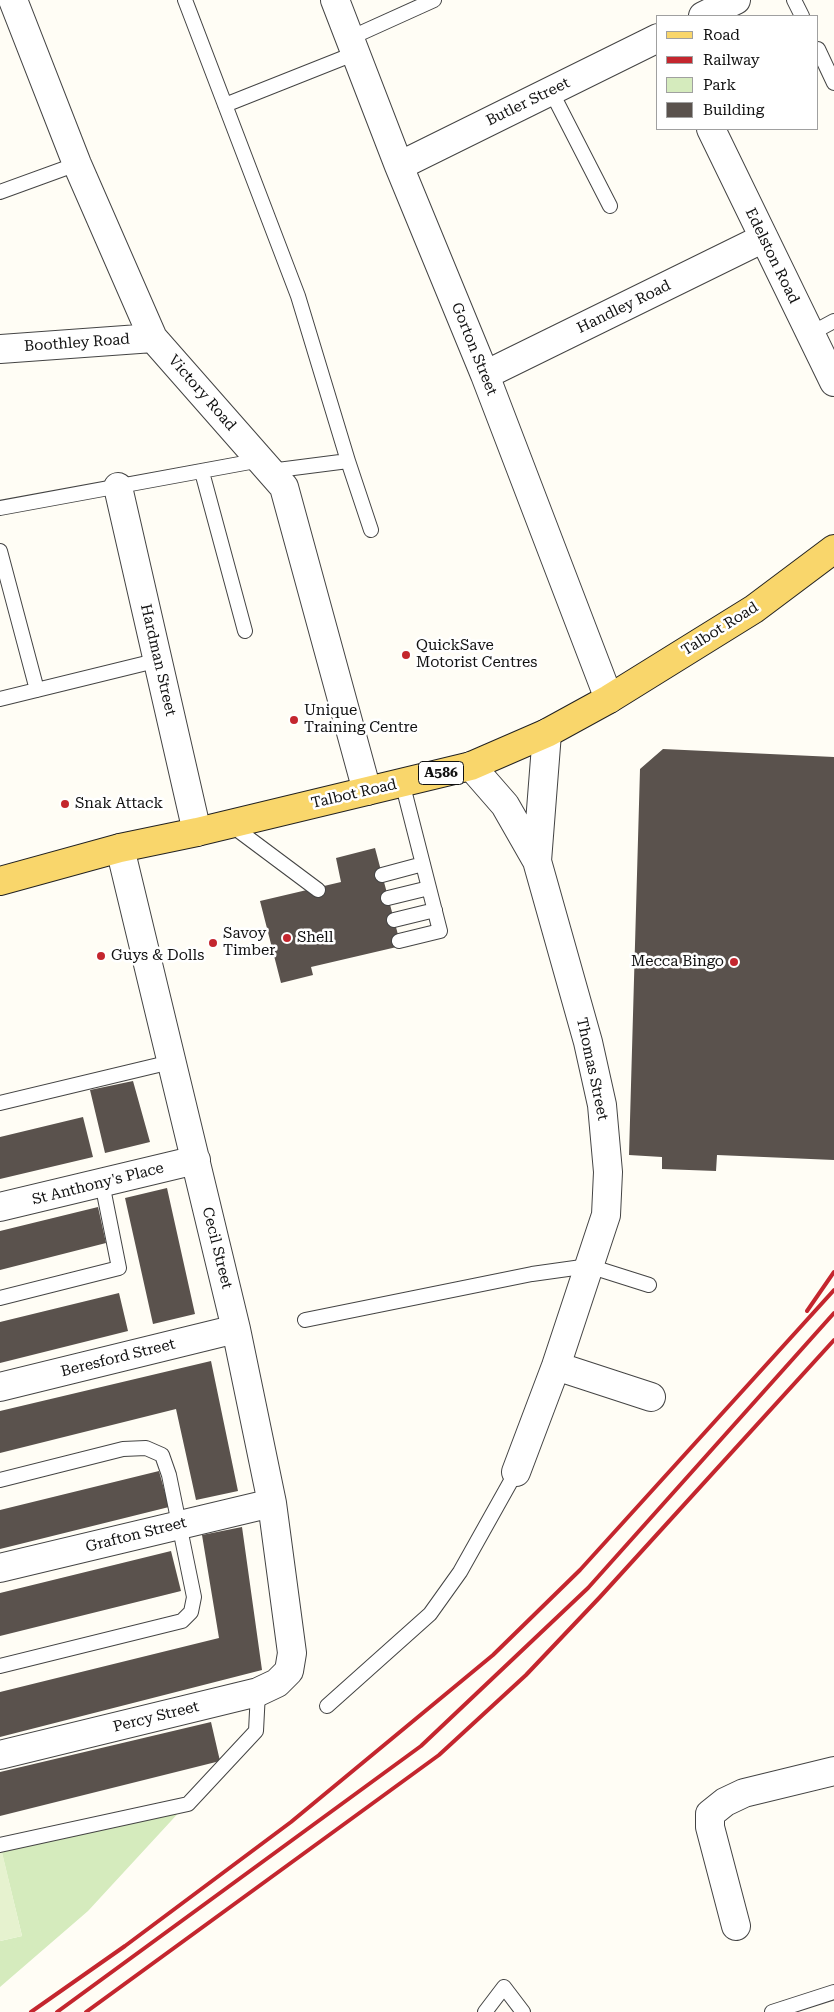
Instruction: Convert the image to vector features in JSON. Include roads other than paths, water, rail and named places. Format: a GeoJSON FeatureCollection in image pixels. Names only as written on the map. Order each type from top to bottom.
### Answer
{"type":"FeatureCollection","features":[{"type":"Feature","properties":{"kind":"main road","name":"Talbot Road"},"geometry":{"type":"LineString","coordinates":[[0,881],[120,848],[197,832],[470,766],[547,733],[609,699],[754,609],[834,549]]}},
{"type":"Feature","properties":{"kind":"street","name":"Victory Road"},"geometry":{"type":"LineString","coordinates":[[13,0],[77,164],[153,338],[284,487],[367,791]]}},
{"type":"Feature","properties":{"kind":"street","name":"Gorton Street"},"geometry":{"type":"LineString","coordinates":[[335,0],[399,166],[485,375],[609,699]]}},
{"type":"Feature","properties":{"kind":"street"},"geometry":{"type":"LineString","coordinates":[[705,15],[736,0]]}},
{"type":"Feature","properties":{"kind":"street","name":"Butler Street"},"geometry":{"type":"LineString","coordinates":[[399,166],[656,39]]}},
{"type":"Feature","properties":{"kind":"street","name":"Edelston Road"},"geometry":{"type":"LineString","coordinates":[[711,130],[834,382]]}},
{"type":"Feature","properties":{"kind":"street","name":"Handley Road"},"geometry":{"type":"LineString","coordinates":[[485,375],[764,238]]}},
{"type":"Feature","properties":{"kind":"street","name":"Boothley Road"},"geometry":{"type":"LineString","coordinates":[[0,349],[153,338]]}},
{"type":"Feature","properties":{"kind":"street","name":"Hardman Street"},"geometry":{"type":"LineString","coordinates":[[118,487],[197,832]]}},
{"type":"Feature","properties":{"kind":"street","name":"Thomas Street"},"geometry":{"type":"LineString","coordinates":[[537,861],[547,733]]}},
{"type":"Feature","properties":{"kind":"street","name":"Thomas Street"},"geometry":{"type":"LineString","coordinates":[[470,766],[505,805],[537,861],[588,1042],[602,1105],[608,1172],[606,1215],[556,1366],[516,1472]]}},
{"type":"Feature","properties":{"kind":"street","name":"Cecil Street"},"geometry":{"type":"LineString","coordinates":[[120,848],[236,1328],[272,1503],[292,1653]]}},
{"type":"Feature","properties":{"kind":"street","name":"St Anthony's Place"},"geometry":{"type":"LineString","coordinates":[[0,1207],[196,1160]]}},
{"type":"Feature","properties":{"kind":"street","name":"Beresford Street"},"geometry":{"type":"LineString","coordinates":[[0,1387],[236,1328]]}},
{"type":"Feature","properties":{"kind":"street"},"geometry":{"type":"LineString","coordinates":[[556,1366],[651,1397]]}},
{"type":"Feature","properties":{"kind":"street","name":"Grafton Street"},"geometry":{"type":"LineString","coordinates":[[0,1568],[272,1503]]}},
{"type":"Feature","properties":{"kind":"street","name":"Percy Street"},"geometry":{"type":"LineString","coordinates":[[0,1755],[258,1692],[277,1683],[289,1671],[292,1653]]}},
{"type":"Feature","properties":{"kind":"street"},"geometry":{"type":"LineString","coordinates":[[736,1926],[711,1834],[710,1814],[725,1802],[744,1793],[834,1771]]}},
{"type":"Feature","properties":{"kind":"lane"},"geometry":{"type":"LineString","coordinates":[[186,0],[298,296],[371,530]]}},
{"type":"Feature","properties":{"kind":"lane"},"geometry":{"type":"LineString","coordinates":[[225,105],[353,46],[434,0]]}},
{"type":"Feature","properties":{"kind":"lane"},"geometry":{"type":"LineString","coordinates":[[794,0],[802,15]]}},
{"type":"Feature","properties":{"kind":"lane"},"geometry":{"type":"LineString","coordinates":[[819,52],[834,83]]}},
{"type":"Feature","properties":{"kind":"lane"},"geometry":{"type":"LineString","coordinates":[[551,91],[610,206]]}},
{"type":"Feature","properties":{"kind":"lane"},"geometry":{"type":"LineString","coordinates":[[0,192],[77,164]]}},
{"type":"Feature","properties":{"kind":"lane"},"geometry":{"type":"LineString","coordinates":[[810,334],[834,321]]}},
{"type":"Feature","properties":{"kind":"lane"},"geometry":{"type":"LineString","coordinates":[[0,508],[202,472],[348,461]]}},
{"type":"Feature","properties":{"kind":"lane"},"geometry":{"type":"LineString","coordinates":[[202,472],[245,630]]}},
{"type":"Feature","properties":{"kind":"lane"},"geometry":{"type":"LineString","coordinates":[[0,551],[37,690]]}},
{"type":"Feature","properties":{"kind":"lane"},"geometry":{"type":"LineString","coordinates":[[0,699],[159,660]]}},
{"type":"Feature","properties":{"kind":"lane"},"geometry":{"type":"LineString","coordinates":[[399,941],[440,931],[402,782]]}},
{"type":"Feature","properties":{"kind":"lane"},"geometry":{"type":"LineString","coordinates":[[230,824],[318,890]]}},
{"type":"Feature","properties":{"kind":"lane"},"geometry":{"type":"LineString","coordinates":[[382,875],[423,864]]}},
{"type":"Feature","properties":{"kind":"lane"},"geometry":{"type":"LineString","coordinates":[[388,898],[429,888]]}},
{"type":"Feature","properties":{"kind":"lane"},"geometry":{"type":"LineString","coordinates":[[394,920],[435,910]]}},
{"type":"Feature","properties":{"kind":"lane"},"geometry":{"type":"LineString","coordinates":[[0,1104],[171,1062]]}},
{"type":"Feature","properties":{"kind":"lane"},"geometry":{"type":"LineString","coordinates":[[0,1298],[119,1268],[102,1183]]}},
{"type":"Feature","properties":{"kind":"lane"},"geometry":{"type":"LineString","coordinates":[[305,1320],[532,1274],[589,1266],[649,1285]]}},
{"type":"Feature","properties":{"kind":"lane"},"geometry":{"type":"LineString","coordinates":[[0,1480],[123,1449],[146,1448],[162,1455],[169,1475],[194,1597],[191,1612],[182,1621],[0,1666]]}},
{"type":"Feature","properties":{"kind":"lane"},"geometry":{"type":"LineString","coordinates":[[327,1706],[430,1614],[460,1572],[516,1472]]}},
{"type":"Feature","properties":{"kind":"lane"},"geometry":{"type":"LineString","coordinates":[[0,1846],[188,1804],[256,1731],[258,1692]]}},
{"type":"Feature","properties":{"kind":"lane"},"geometry":{"type":"LineString","coordinates":[[485,2012],[504,1987],[523,2012]]}},
{"type":"Feature","properties":{"kind":"lane"},"geometry":{"type":"LineString","coordinates":[[772,2012],[834,1992]]}},
{"type":"Feature","properties":{"kind":"railway"},"geometry":{"type":"LineString","coordinates":[[807,1311],[834,1272]]}},
{"type":"Feature","properties":{"kind":"railway"},"geometry":{"type":"LineString","coordinates":[[31,2012],[125,1946],[291,1822],[493,1655],[580,1570],[834,1290]]}},
{"type":"Feature","properties":{"kind":"railway"},"geometry":{"type":"LineString","coordinates":[[57,2012],[421,1746],[588,1588],[834,1313]]}},
{"type":"Feature","properties":{"kind":"railway"},"geometry":{"type":"LineString","coordinates":[[86,2012],[439,1755],[526,1675],[600,1597],[834,1340]]}},
{"type":"Feature","properties":{"kind":"place","name":"QuickSave Motorist Centres"},"geometry":{"type":"Point","coordinates":[406,655]}},
{"type":"Feature","properties":{"kind":"place","name":"Unique Training Centre"},"geometry":{"type":"Point","coordinates":[294,720]}},
{"type":"Feature","properties":{"kind":"place","name":"Snak Attack"},"geometry":{"type":"Point","coordinates":[65,804]}},
{"type":"Feature","properties":{"kind":"place","name":"Shell"},"geometry":{"type":"Point","coordinates":[287,938]}},
{"type":"Feature","properties":{"kind":"place","name":"Savoy Timber"},"geometry":{"type":"Point","coordinates":[213,943]}},
{"type":"Feature","properties":{"kind":"place","name":"Guys & Dolls"},"geometry":{"type":"Point","coordinates":[101,956]}},
{"type":"Feature","properties":{"kind":"place","name":"Mecca Bingo"},"geometry":{"type":"Point","coordinates":[734,962]}}]}
